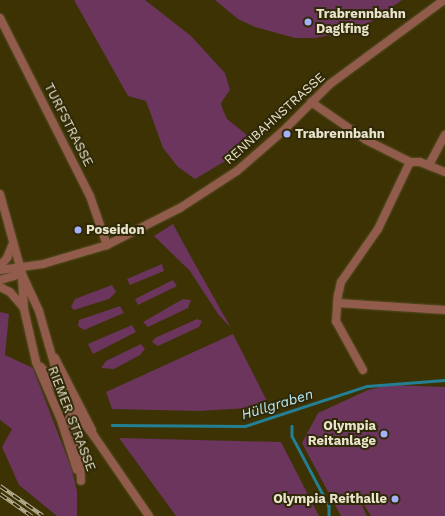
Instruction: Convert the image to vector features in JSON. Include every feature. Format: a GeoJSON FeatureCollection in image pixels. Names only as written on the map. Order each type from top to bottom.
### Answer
{"type":"FeatureCollection","features":[{"type":"Feature","properties":{"kind":"street","name":"RENNBAHNSTRASSE"},"geometry":{"type":"LineString","coordinates":[[0,280],[107,245],[180,208],[236,170],[283,131],[311,102],[346,72],[444,0]]}},
{"type":"Feature","properties":{"kind":"street","name":"TURFSTRASSE"},"geometry":{"type":"LineString","coordinates":[[0,18],[90,196],[107,245]]}},
{"type":"Feature","properties":{"kind":"street"},"geometry":{"type":"LineString","coordinates":[[311,102],[366,140],[410,162],[420,162],[445,172]]}},
{"type":"Feature","properties":{"kind":"street"},"geometry":{"type":"LineString","coordinates":[[429,165],[445,135]]}},
{"type":"Feature","properties":{"kind":"street"},"geometry":{"type":"LineString","coordinates":[[363,370],[336,321],[337,303],[341,282],[378,229],[410,162]]}},
{"type":"Feature","properties":{"kind":"street","name":"RIEMER STRASSE"},"geometry":{"type":"LineString","coordinates":[[0,194],[21,272],[24,309],[36,362],[63,426],[81,481],[80,454],[61,393],[39,311],[21,272]]}},
{"type":"Feature","properties":{"kind":"street"},"geometry":{"type":"LineString","coordinates":[[0,266],[7,258],[14,243]]}},
{"type":"Feature","properties":{"kind":"street","name":"RENNBAHNSTRASSE"},"geometry":{"type":"LineString","coordinates":[[0,270],[13,267],[21,272]]}},
{"type":"Feature","properties":{"kind":"street"},"geometry":{"type":"LineString","coordinates":[[0,287],[10,292],[24,309]]}},
{"type":"Feature","properties":{"kind":"street"},"geometry":{"type":"LineString","coordinates":[[337,303],[445,310]]}},
{"type":"Feature","properties":{"kind":"street"},"geometry":{"type":"LineString","coordinates":[[50,350],[86,415],[94,436]]}},
{"type":"Feature","properties":{"kind":"street"},"geometry":{"type":"LineString","coordinates":[[36,362],[94,436],[149,516]]}},
{"type":"Feature","properties":{"kind":"shaded area"},"geometry":{"type":"Polygon","coordinates":[[[74,0],[145,0],[191,36],[225,73],[230,90],[221,103],[223,110],[227,119],[247,135],[249,147],[195,179],[178,167],[163,148],[146,101],[128,96],[74,0]]]}},
{"type":"Feature","properties":{"kind":"shaded area","name":"Trabrennbahn Daglfing"},"geometry":{"type":"Polygon","coordinates":[[[215,0],[402,0],[365,26],[348,32],[315,38],[295,38],[255,27],[238,19],[215,0]]]}},
{"type":"Feature","properties":{"kind":"shaded area"},"geometry":{"type":"Polygon","coordinates":[[[173,224],[231,328],[218,314],[190,271],[154,236],[173,224]]]}},
{"type":"Feature","properties":{"kind":"shaded area"},"geometry":{"type":"Polygon","coordinates":[[[162,264],[164,271],[130,285],[127,279],[162,264]]]}},
{"type":"Feature","properties":{"kind":"shaded area"},"geometry":{"type":"Polygon","coordinates":[[[173,280],[177,286],[138,305],[135,299],[173,280]]]}},
{"type":"Feature","properties":{"kind":"shaded area"},"geometry":{"type":"Polygon","coordinates":[[[112,285],[116,292],[109,299],[74,310],[71,307],[75,299],[112,285]]]}},
{"type":"Feature","properties":{"kind":"shaded area"},"geometry":{"type":"Polygon","coordinates":[[[183,299],[191,300],[188,308],[148,327],[143,322],[183,299]]]}},
{"type":"Feature","properties":{"kind":"shaded area"},"geometry":{"type":"Polygon","coordinates":[[[120,306],[124,313],[84,330],[78,326],[79,320],[120,306]]]}},
{"type":"Feature","properties":{"kind":"shaded area"},"geometry":{"type":"Polygon","coordinates":[[[0,312],[9,314],[5,355],[33,368],[72,470],[77,491],[77,516],[57,516],[19,485],[2,447],[12,429],[0,420],[0,312]]]}},
{"type":"Feature","properties":{"kind":"shaded area"},"geometry":{"type":"Polygon","coordinates":[[[197,319],[202,321],[199,327],[158,346],[152,342],[155,338],[197,319]]]}},
{"type":"Feature","properties":{"kind":"shaded area"},"geometry":{"type":"Polygon","coordinates":[[[132,325],[136,332],[93,354],[88,344],[132,325]]]}},
{"type":"Feature","properties":{"kind":"shaded area"},"geometry":{"type":"Polygon","coordinates":[[[233,334],[267,401],[249,408],[199,411],[112,409],[106,392],[233,334]]]}},
{"type":"Feature","properties":{"kind":"shaded area"},"geometry":{"type":"Polygon","coordinates":[[[141,344],[145,349],[140,355],[114,369],[101,368],[106,361],[141,344]]]}},
{"type":"Feature","properties":{"kind":"shaded area","name":"Olympia Reitanlage"},"geometry":{"type":"Polygon","coordinates":[[[389,385],[445,387],[445,516],[371,516],[354,489],[367,516],[341,516],[302,443],[318,413],[368,390],[389,385]]]}},
{"type":"Feature","properties":{"kind":"shaded area"},"geometry":{"type":"Polygon","coordinates":[[[119,438],[281,442],[319,516],[176,516],[119,438]]]}},
{"type":"Feature","properties":{"kind":"waterway","name":"Hüllgraben"},"geometry":{"type":"LineString","coordinates":[[112,425],[245,426],[367,386],[445,380]]}},
{"type":"Feature","properties":{"kind":"waterway"},"geometry":{"type":"LineString","coordinates":[[292,426],[292,436],[329,506],[329,516]]}},
{"type":"Feature","properties":{"kind":"railway"},"geometry":{"type":"LineString","coordinates":[[0,486],[43,516]]}},
{"type":"Feature","properties":{"kind":"railway"},"geometry":{"type":"LineString","coordinates":[[0,494],[32,516]]}},
{"type":"Feature","properties":{"kind":"place","name":"Trabrennbahn Daglfing"},"geometry":{"type":"Point","coordinates":[308,22]}},
{"type":"Feature","properties":{"kind":"place","name":"Trabrennbahn"},"geometry":{"type":"Point","coordinates":[287,134]}},
{"type":"Feature","properties":{"kind":"place","name":"Poseidon"},"geometry":{"type":"Point","coordinates":[78,230]}},
{"type":"Feature","properties":{"kind":"place","name":"Olympia Reitanlage"},"geometry":{"type":"Point","coordinates":[384,434]}},
{"type":"Feature","properties":{"kind":"place","name":"Olympia Reithalle"},"geometry":{"type":"Point","coordinates":[395,499]}}]}
